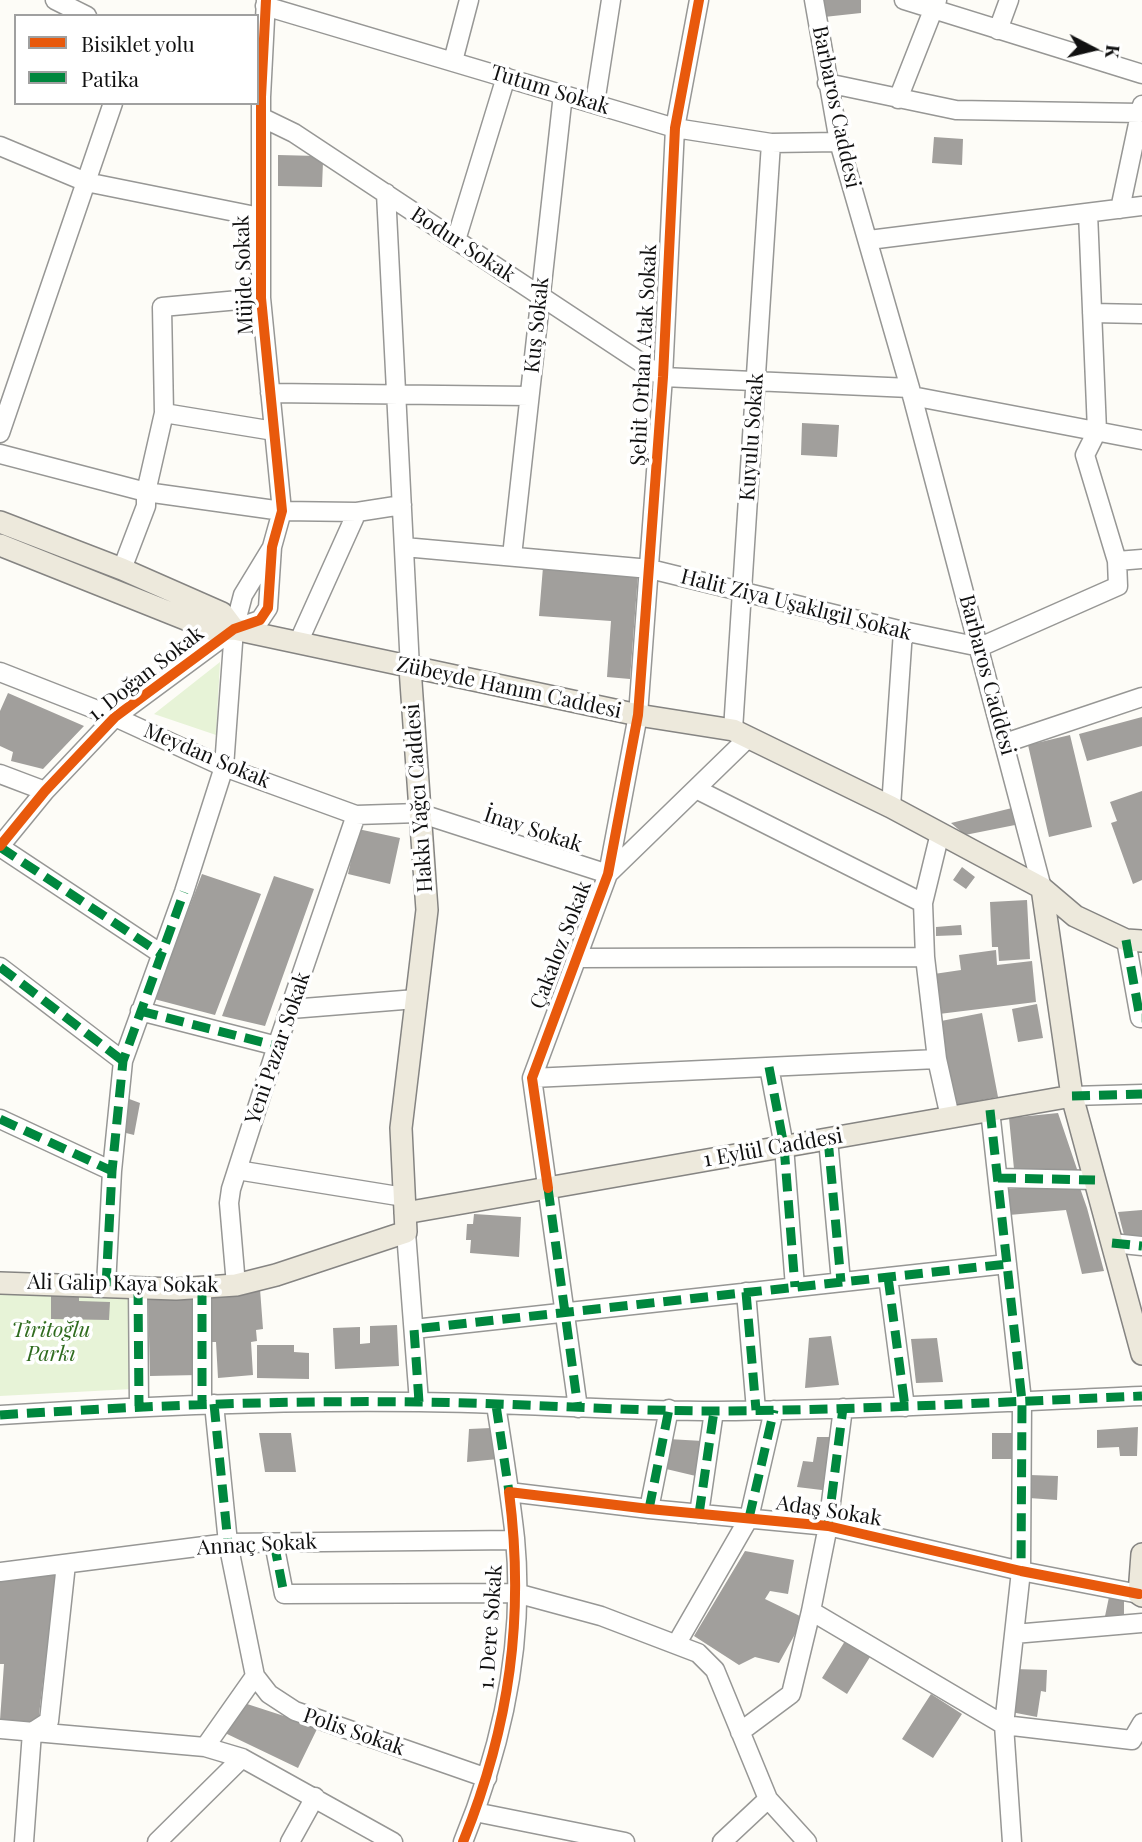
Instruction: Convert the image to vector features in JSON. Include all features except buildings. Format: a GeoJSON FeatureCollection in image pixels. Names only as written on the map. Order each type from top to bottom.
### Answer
{"type":"FeatureCollection","features":[{"type":"Feature","properties":{"kind":"main road","name":"Zübeyde Hanım Caddesi"},"geometry":{"type":"LineString","coordinates":[[0,522],[122,569],[222,613],[234,629]]}},
{"type":"Feature","properties":{"kind":"main road","name":"Zübeyde Hanım Caddesi"},"geometry":{"type":"LineString","coordinates":[[0,545],[213,630],[234,629],[638,715],[741,733],[891,807],[1042,888],[1075,916],[1134,940]]}},
{"type":"Feature","properties":{"kind":"main road","name":"Hakkı Yağcı Caddesi"},"geometry":{"type":"LineString","coordinates":[[405,1214],[401,1128],[427,910],[410,668]]}},
{"type":"Feature","properties":{"kind":"main road","name":"Barbaros Caddesi"},"geometry":{"type":"LineString","coordinates":[[1042,888],[1072,1096],[1142,1354]]}},
{"type":"Feature","properties":{"kind":"main road","name":"1 Eylül Caddesi"},"geometry":{"type":"LineString","coordinates":[[405,1214],[1072,1096]]}},
{"type":"Feature","properties":{"kind":"main road","name":"Ali Galip Kaya Sokak"},"geometry":{"type":"LineString","coordinates":[[0,1283],[138,1287],[236,1285],[276,1275],[405,1214]]}},
{"type":"Feature","properties":{"kind":"main road"},"geometry":{"type":"LineString","coordinates":[[1141,1591],[1142,1554]]}},
{"type":"Feature","properties":{"kind":"street"},"geometry":{"type":"LineString","coordinates":[[55,0],[83,14]]}},
{"type":"Feature","properties":{"kind":"street"},"geometry":{"type":"LineString","coordinates":[[453,61],[469,0]]}},
{"type":"Feature","properties":{"kind":"street"},"geometry":{"type":"LineString","coordinates":[[594,103],[611,0]]}},
{"type":"Feature","properties":{"kind":"street","name":"Şehit Orhan Atak Sokak"},"geometry":{"type":"LineString","coordinates":[[638,715],[663,377],[675,128],[699,0]]}},
{"type":"Feature","properties":{"kind":"street","name":"Barbaros Caddesi"},"geometry":{"type":"LineString","coordinates":[[814,0],[839,142],[911,392],[1042,888]]}},
{"type":"Feature","properties":{"kind":"street"},"geometry":{"type":"LineString","coordinates":[[904,0],[935,5],[998,30],[1142,74]]}},
{"type":"Feature","properties":{"kind":"street"},"geometry":{"type":"LineString","coordinates":[[998,30],[1009,0]]}},
{"type":"Feature","properties":{"kind":"street","name":"Tutum Sokak"},"geometry":{"type":"LineString","coordinates":[[265,2],[675,128],[771,143],[839,142]]}},
{"type":"Feature","properties":{"kind":"street","name":"Müjde Sokak"},"geometry":{"type":"LineString","coordinates":[[265,2],[259,96],[261,298],[282,511],[272,547]]}},
{"type":"Feature","properties":{"kind":"street"},"geometry":{"type":"LineString","coordinates":[[898,99],[935,5]]}},
{"type":"Feature","properties":{"kind":"street"},"geometry":{"type":"LineString","coordinates":[[456,240],[506,77]]}},
{"type":"Feature","properties":{"kind":"street"},"geometry":{"type":"LineString","coordinates":[[827,83],[956,110],[1141,109],[1120,209]]}},
{"type":"Feature","properties":{"kind":"street","name":"Kuş Sokak"},"geometry":{"type":"LineString","coordinates":[[512,556],[563,94]]}},
{"type":"Feature","properties":{"kind":"street"},"geometry":{"type":"LineString","coordinates":[[0,433],[7,388],[86,182],[112,105]]}},
{"type":"Feature","properties":{"kind":"street","name":"Bodur Sokak"},"geometry":{"type":"LineString","coordinates":[[261,117],[294,133],[663,377]]}},
{"type":"Feature","properties":{"kind":"street","name":"Kuyulu Sokak"},"geometry":{"type":"LineString","coordinates":[[741,733],[742,593],[771,143]]}},
{"type":"Feature","properties":{"kind":"street"},"geometry":{"type":"LineString","coordinates":[[0,146],[86,182],[260,217]]}},
{"type":"Feature","properties":{"kind":"street","name":"Hakkı Yağcı Caddesi"},"geometry":{"type":"LineString","coordinates":[[386,193],[410,668]]}},
{"type":"Feature","properties":{"kind":"street"},"geometry":{"type":"LineString","coordinates":[[869,240],[1142,206]]}},
{"type":"Feature","properties":{"kind":"street"},"geometry":{"type":"LineString","coordinates":[[980,647],[1118,586],[1118,561],[1085,455],[1097,431],[1088,213]]}},
{"type":"Feature","properties":{"kind":"street"},"geometry":{"type":"LineString","coordinates":[[122,569],[146,506],[146,492],[164,413],[162,307],[261,298]]}},
{"type":"Feature","properties":{"kind":"street"},"geometry":{"type":"LineString","coordinates":[[1092,313],[1142,314]]}},
{"type":"Feature","properties":{"kind":"street"},"geometry":{"type":"LineString","coordinates":[[663,377],[911,392],[1142,440]]}},
{"type":"Feature","properties":{"kind":"street"},"geometry":{"type":"LineString","coordinates":[[270,393],[529,396]]}},
{"type":"Feature","properties":{"kind":"street"},"geometry":{"type":"LineString","coordinates":[[164,413],[274,431]]}},
{"type":"Feature","properties":{"kind":"street"},"geometry":{"type":"LineString","coordinates":[[0,454],[146,492],[282,511],[357,512],[402,505]]}},
{"type":"Feature","properties":{"kind":"street"},"geometry":{"type":"LineString","coordinates":[[298,643],[357,512]]}},
{"type":"Feature","properties":{"kind":"street"},"geometry":{"type":"LineString","coordinates":[[106,1286],[112,1171],[123,1061],[184,892],[224,767],[234,629],[243,595],[272,547]]}},
{"type":"Feature","properties":{"kind":"street","name":"1. Doğan Sokak"},"geometry":{"type":"LineString","coordinates":[[0,846],[46,791],[115,717],[234,629],[260,620],[268,608],[272,547]]}},
{"type":"Feature","properties":{"kind":"street","name":"Halit Ziya Uşaklıgil Sokak"},"geometry":{"type":"LineString","coordinates":[[404,547],[650,569],[742,593],[980,647]]}},
{"type":"Feature","properties":{"kind":"street"},"geometry":{"type":"LineString","coordinates":[[1118,561],[1142,559]]}},
{"type":"Feature","properties":{"kind":"street"},"geometry":{"type":"LineString","coordinates":[[891,807],[903,631]]}},
{"type":"Feature","properties":{"kind":"street","name":"Meydan Sokak"},"geometry":{"type":"LineString","coordinates":[[0,672],[115,717],[224,767],[356,815],[419,813]]}},
{"type":"Feature","properties":{"kind":"street"},"geometry":{"type":"LineString","coordinates":[[1005,743],[1142,697]]}},
{"type":"Feature","properties":{"kind":"street","name":"Çakaloz Sokak"},"geometry":{"type":"LineString","coordinates":[[578,1408],[532,1077],[608,874],[638,715]]}},
{"type":"Feature","properties":{"kind":"street"},"geometry":{"type":"LineString","coordinates":[[608,874],[696,789],[741,733]]}},
{"type":"Feature","properties":{"kind":"street"},"geometry":{"type":"LineString","coordinates":[[0,774],[46,791]]}},
{"type":"Feature","properties":{"kind":"street"},"geometry":{"type":"LineString","coordinates":[[696,789],[923,903]]}},
{"type":"Feature","properties":{"kind":"street","name":"İnay Sokak"},"geometry":{"type":"LineString","coordinates":[[419,813],[608,874]]}},
{"type":"Feature","properties":{"kind":"street","name":"Yeni Pazar Sokak"},"geometry":{"type":"LineString","coordinates":[[236,1285],[229,1203],[237,1170],[356,815]]}},
{"type":"Feature","properties":{"kind":"street"},"geometry":{"type":"LineString","coordinates":[[940,833],[923,903],[925,957],[937,1059],[950,1117]]}},
{"type":"Feature","properties":{"kind":"street"},"geometry":{"type":"LineString","coordinates":[[0,846],[160,953]]}},
{"type":"Feature","properties":{"kind":"street"},"geometry":{"type":"LineString","coordinates":[[1134,940],[1142,1018]]}},
{"type":"Feature","properties":{"kind":"street"},"geometry":{"type":"LineString","coordinates":[[576,958],[925,957]]}},
{"type":"Feature","properties":{"kind":"street"},"geometry":{"type":"LineString","coordinates":[[0,967],[123,1061]]}},
{"type":"Feature","properties":{"kind":"street"},"geometry":{"type":"LineString","coordinates":[[291,1009],[416,999]]}},
{"type":"Feature","properties":{"kind":"street"},"geometry":{"type":"LineString","coordinates":[[139,1011],[277,1046]]}},
{"type":"Feature","properties":{"kind":"street"},"geometry":{"type":"LineString","coordinates":[[532,1077],[937,1059]]}},
{"type":"Feature","properties":{"kind":"street"},"geometry":{"type":"LineString","coordinates":[[769,1067],[784,1146],[795,1287]]}},
{"type":"Feature","properties":{"kind":"street","name":"1 Eylül Caddesi"},"geometry":{"type":"LineString","coordinates":[[1072,1096],[1142,1094]]}},
{"type":"Feature","properties":{"kind":"street"},"geometry":{"type":"LineString","coordinates":[[990,1110],[1021,1401],[1021,1571],[1004,1725],[1012,1842]]}},
{"type":"Feature","properties":{"kind":"street"},"geometry":{"type":"LineString","coordinates":[[0,1119],[112,1171]]}},
{"type":"Feature","properties":{"kind":"street"},"geometry":{"type":"LineString","coordinates":[[828,1139],[841,1282]]}},
{"type":"Feature","properties":{"kind":"street"},"geometry":{"type":"LineString","coordinates":[[237,1170],[405,1214]]}},
{"type":"Feature","properties":{"kind":"street"},"geometry":{"type":"LineString","coordinates":[[998,1178],[1095,1180]]}},
{"type":"Feature","properties":{"kind":"street","name":"Hakkı Yağcı Caddesi"},"geometry":{"type":"LineString","coordinates":[[405,1214],[419,1402]]}},
{"type":"Feature","properties":{"kind":"street"},"geometry":{"type":"LineString","coordinates":[[1112,1243],[1142,1246]]}},
{"type":"Feature","properties":{"kind":"street"},"geometry":{"type":"LineString","coordinates":[[414,1329],[1007,1264]]}},
{"type":"Feature","properties":{"kind":"street"},"geometry":{"type":"LineString","coordinates":[[887,1277],[905,1407]]}},
{"type":"Feature","properties":{"kind":"street"},"geometry":{"type":"LineString","coordinates":[[138,1287],[139,1406]]}},
{"type":"Feature","properties":{"kind":"street"},"geometry":{"type":"LineString","coordinates":[[202,1287],[208,1404],[228,1543],[255,1676],[205,1747]]}},
{"type":"Feature","properties":{"kind":"street"},"geometry":{"type":"LineString","coordinates":[[746,1292],[756,1410]]}},
{"type":"Feature","properties":{"kind":"street"},"geometry":{"type":"LineString","coordinates":[[0,1415],[139,1406],[419,1402],[714,1411],[905,1407],[1142,1396]]}},
{"type":"Feature","properties":{"kind":"street","name":"1. Dere Sokak"},"geometry":{"type":"LineString","coordinates":[[463,1842],[487,1778],[509,1686],[514,1636],[515,1540],[496,1405]]}},
{"type":"Feature","properties":{"kind":"street"},"geometry":{"type":"LineString","coordinates":[[740,1732],[791,1694],[828,1526],[843,1408]]}},
{"type":"Feature","properties":{"kind":"street"},"geometry":{"type":"LineString","coordinates":[[649,1509],[669,1409]]}},
{"type":"Feature","properties":{"kind":"street"},"geometry":{"type":"LineString","coordinates":[[677,1643],[749,1518],[774,1410]]}},
{"type":"Feature","properties":{"kind":"street"},"geometry":{"type":"LineString","coordinates":[[699,1514],[714,1411]]}},
{"type":"Feature","properties":{"kind":"street","name":"Adaş Sokak"},"geometry":{"type":"LineString","coordinates":[[509,1492],[828,1526],[1021,1571],[1141,1591]]}},
{"type":"Feature","properties":{"kind":"street","name":"Annaç Sokak"},"geometry":{"type":"LineString","coordinates":[[0,1572],[228,1543],[515,1540]]}},
{"type":"Feature","properties":{"kind":"street"},"geometry":{"type":"LineString","coordinates":[[274,1543],[284,1594],[516,1593],[601,1616],[698,1653],[715,1670],[768,1798],[807,1842]]}},
{"type":"Feature","properties":{"kind":"street"},"geometry":{"type":"LineString","coordinates":[[32,1732],[48,1721],[66,1564]]}},
{"type":"Feature","properties":{"kind":"street"},"geometry":{"type":"LineString","coordinates":[[811,1611],[1004,1725],[1132,1740],[1142,1723]]}},
{"type":"Feature","properties":{"kind":"street"},"geometry":{"type":"LineString","coordinates":[[1014,1634],[1142,1623]]}},
{"type":"Feature","properties":{"kind":"street","name":"Polis Sokak"},"geometry":{"type":"LineString","coordinates":[[255,1676],[269,1694],[295,1712],[487,1778]]}},
{"type":"Feature","properties":{"kind":"street"},"geometry":{"type":"LineString","coordinates":[[0,1729],[205,1747],[242,1758],[393,1842]]}},
{"type":"Feature","properties":{"kind":"street"},"geometry":{"type":"LineString","coordinates":[[24,1842],[32,1732]]}},
{"type":"Feature","properties":{"kind":"street"},"geometry":{"type":"LineString","coordinates":[[157,1842],[242,1758]]}},
{"type":"Feature","properties":{"kind":"street"},"geometry":{"type":"LineString","coordinates":[[290,1842],[316,1797]]}},
{"type":"Feature","properties":{"kind":"street"},"geometry":{"type":"LineString","coordinates":[[722,1842],[768,1798]]}},
{"type":"Feature","properties":{"kind":"street"},"geometry":{"type":"LineString","coordinates":[[475,1812],[625,1842]]}},
{"type":"Feature","properties":{"kind":"green space"},"geometry":{"type":"Polygon","coordinates":[[[220,662],[216,735],[154,714],[220,662]]]}},
{"type":"Feature","properties":{"kind":"green space","name":"Tiritoğlu Parkı"},"geometry":{"type":"Polygon","coordinates":[[[0,1291],[134,1292],[132,1389],[0,1396],[0,1291]]]}},
{"type":"Feature","properties":{"kind":"marked path"},"geometry":{"type":"LineString","coordinates":[[0,847],[160,953]]}},
{"type":"Feature","properties":{"kind":"marked path"},"geometry":{"type":"LineString","coordinates":[[106,1286],[112,1171],[123,1061],[184,892]]}},
{"type":"Feature","properties":{"kind":"marked path"},"geometry":{"type":"LineString","coordinates":[[1126,940],[1142,1018]]}},
{"type":"Feature","properties":{"kind":"marked path"},"geometry":{"type":"LineString","coordinates":[[0,967],[123,1061]]}},
{"type":"Feature","properties":{"kind":"marked path"},"geometry":{"type":"LineString","coordinates":[[140,1011],[277,1046]]}},
{"type":"Feature","properties":{"kind":"marked path"},"geometry":{"type":"LineString","coordinates":[[769,1067],[784,1146],[795,1287]]}},
{"type":"Feature","properties":{"kind":"marked path"},"geometry":{"type":"LineString","coordinates":[[1072,1096],[1142,1094]]}},
{"type":"Feature","properties":{"kind":"marked path"},"geometry":{"type":"LineString","coordinates":[[990,1110],[1022,1401],[1021,1571]]}},
{"type":"Feature","properties":{"kind":"marked path"},"geometry":{"type":"LineString","coordinates":[[0,1119],[112,1171]]}},
{"type":"Feature","properties":{"kind":"marked path"},"geometry":{"type":"LineString","coordinates":[[828,1139],[841,1282]]}},
{"type":"Feature","properties":{"kind":"marked path"},"geometry":{"type":"LineString","coordinates":[[998,1178],[1095,1180]]}},
{"type":"Feature","properties":{"kind":"marked path"},"geometry":{"type":"LineString","coordinates":[[548,1188],[578,1408]]}},
{"type":"Feature","properties":{"kind":"marked path"},"geometry":{"type":"LineString","coordinates":[[1112,1243],[1142,1246]]}},
{"type":"Feature","properties":{"kind":"marked path"},"geometry":{"type":"LineString","coordinates":[[419,1402],[414,1329],[1007,1264]]}},
{"type":"Feature","properties":{"kind":"marked path"},"geometry":{"type":"LineString","coordinates":[[888,1277],[905,1407]]}},
{"type":"Feature","properties":{"kind":"marked path"},"geometry":{"type":"LineString","coordinates":[[138,1287],[139,1406]]}},
{"type":"Feature","properties":{"kind":"marked path"},"geometry":{"type":"LineString","coordinates":[[202,1287],[202,1404]]}},
{"type":"Feature","properties":{"kind":"marked path"},"geometry":{"type":"LineString","coordinates":[[746,1292],[756,1410]]}},
{"type":"Feature","properties":{"kind":"marked path"},"geometry":{"type":"LineString","coordinates":[[0,1415],[157,1406],[314,1402],[456,1403],[680,1411],[770,1410],[1142,1396]]}},
{"type":"Feature","properties":{"kind":"marked path"},"geometry":{"type":"LineString","coordinates":[[214,1404],[228,1543]]}},
{"type":"Feature","properties":{"kind":"marked path"},"geometry":{"type":"LineString","coordinates":[[496,1405],[509,1492]]}},
{"type":"Feature","properties":{"kind":"marked path"},"geometry":{"type":"LineString","coordinates":[[828,1526],[843,1408]]}},
{"type":"Feature","properties":{"kind":"marked path"},"geometry":{"type":"LineString","coordinates":[[649,1509],[669,1409]]}},
{"type":"Feature","properties":{"kind":"marked path"},"geometry":{"type":"LineString","coordinates":[[749,1518],[774,1410]]}},
{"type":"Feature","properties":{"kind":"marked path"},"geometry":{"type":"LineString","coordinates":[[699,1514],[714,1411]]}},
{"type":"Feature","properties":{"kind":"marked path"},"geometry":{"type":"LineString","coordinates":[[274,1543],[284,1594]]}},
{"type":"Feature","properties":{"kind":"cycle path"},"geometry":{"type":"LineString","coordinates":[[0,846],[45,791],[115,717],[234,629],[260,620],[268,608],[272,547],[282,511],[261,298],[261,97],[266,0]]}},
{"type":"Feature","properties":{"kind":"cycle path"},"geometry":{"type":"LineString","coordinates":[[548,1188],[532,1078],[608,874],[638,715],[663,377],[675,128],[699,0]]}},
{"type":"Feature","properties":{"kind":"cycle path"},"geometry":{"type":"LineString","coordinates":[[463,1842],[492,1756],[510,1670],[515,1583],[509,1492],[828,1526],[1021,1571],[1139,1594]]}}]}
